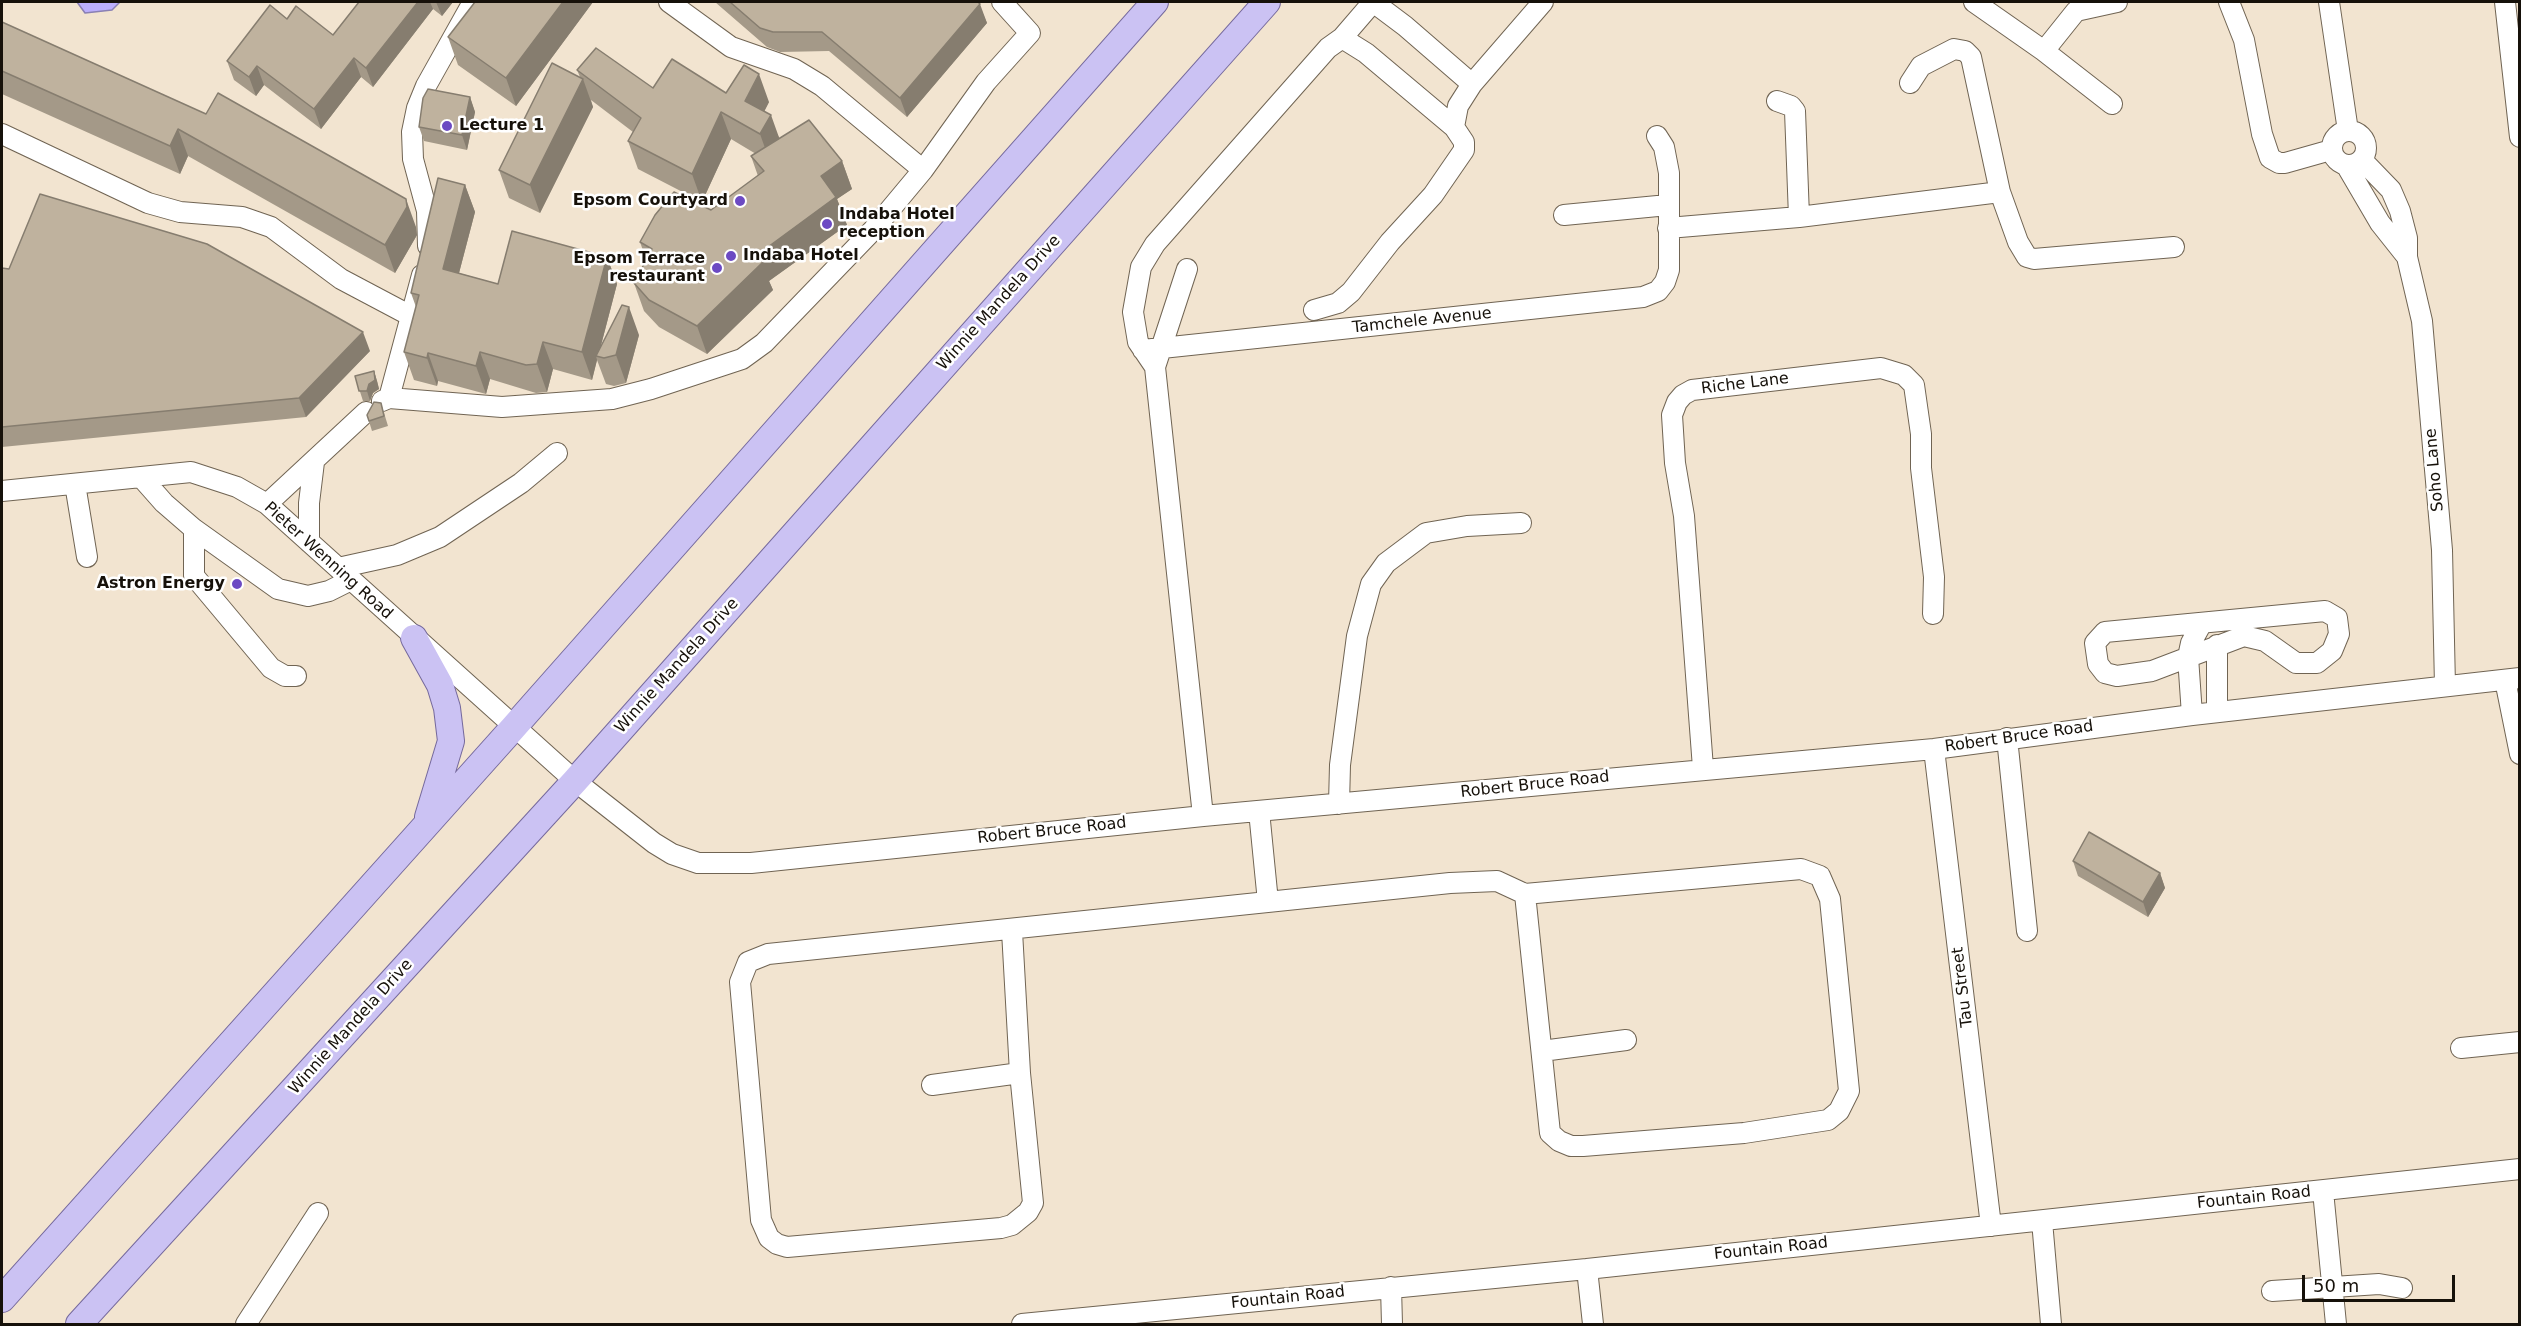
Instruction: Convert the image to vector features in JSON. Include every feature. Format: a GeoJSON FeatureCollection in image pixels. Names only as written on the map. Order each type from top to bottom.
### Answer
{"type":"FeatureCollection","features":[{"type":"Feature","properties":{"kind":"main road"},"geometry":{"type":"LineString","coordinates":[[2,1299],[513,728],[1155,2]]}},
{"type":"Feature","properties":{"kind":"main road","name":"Winnie Mandela Drive"},"geometry":{"type":"LineString","coordinates":[[79,1324],[575,781],[1267,2]]}},
{"type":"Feature","properties":{"kind":"main road"},"geometry":{"type":"LineString","coordinates":[[414,638],[440,685],[447,708],[451,741],[425,826]]}},
{"type":"Feature","properties":{"kind":"street"},"geometry":{"type":"LineString","coordinates":[[267,504],[379,404],[409,315],[429,239],[427,211],[413,159],[412,132],[417,108],[426,86],[473,2]]}},
{"type":"Feature","properties":{"kind":"street"},"geometry":{"type":"LineString","coordinates":[[669,2],[731,47],[794,69],[822,86],[923,170]]}},
{"type":"Feature","properties":{"kind":"street"},"geometry":{"type":"LineString","coordinates":[[379,404],[502,407],[612,399],[651,389],[742,359],[764,344],[873,230],[923,170],[986,82],[1030,33],[1002,2]]}},
{"type":"Feature","properties":{"kind":"street"},"geometry":{"type":"LineString","coordinates":[[1153,356],[1138,342],[1134,298],[1141,267],[1155,244],[1328,48],[1342,38],[1373,2],[1472,84]]}},
{"type":"Feature","properties":{"kind":"street"},"geometry":{"type":"LineString","coordinates":[[1974,2],[2044,51],[2112,105]]}},
{"type":"Feature","properties":{"kind":"street"},"geometry":{"type":"LineString","coordinates":[[2044,51],[2074,6],[2117,2]]}},
{"type":"Feature","properties":{"kind":"street"},"geometry":{"type":"LineString","coordinates":[[2229,2],[2244,40],[2262,134],[2270,158],[2279,164],[2331,150],[2338,135],[2348,131],[2359,134],[2365,144],[2354,162],[2336,160],[2331,150]]}},
{"type":"Feature","properties":{"kind":"street"},"geometry":{"type":"LineString","coordinates":[[2329,2],[2348,131]]}},
{"type":"Feature","properties":{"kind":"street"},"geometry":{"type":"LineString","coordinates":[[2505,2],[2520,137]]}},
{"type":"Feature","properties":{"kind":"street"},"geometry":{"type":"LineString","coordinates":[[1454,127],[1458,106],[1531,6]]}},
{"type":"Feature","properties":{"kind":"street"},"geometry":{"type":"LineString","coordinates":[[1314,310],[1338,303],[1351,292],[1390,242],[1433,195],[1464,150],[1464,142],[1454,127],[1366,53],[1342,38]]}},
{"type":"Feature","properties":{"kind":"street"},"geometry":{"type":"LineString","coordinates":[[1910,83],[1917,71],[1932,59],[1954,49],[1968,53],[1972,62],[2000,192],[2018,242],[2027,257],[2034,259],[2174,247]]}},
{"type":"Feature","properties":{"kind":"street"},"geometry":{"type":"LineString","coordinates":[[1777,100],[1791,106],[1795,111],[1799,217]]}},
{"type":"Feature","properties":{"kind":"street"},"geometry":{"type":"LineString","coordinates":[[2,134],[148,203],[180,212],[242,217],[271,227],[341,279],[409,315]]}},
{"type":"Feature","properties":{"kind":"street"},"geometry":{"type":"LineString","coordinates":[[1657,136],[1664,147],[1669,173],[1668,228],[1799,217],[2000,192]]}},
{"type":"Feature","properties":{"kind":"street","name":"Soho Lane"},"geometry":{"type":"LineString","coordinates":[[2354,162],[2380,223],[2407,257]]}},
{"type":"Feature","properties":{"kind":"street","name":"Soho Lane"},"geometry":{"type":"LineString","coordinates":[[2354,162],[2391,190],[2404,224],[2407,257],[2423,332],[2442,550],[2445,686]]}},
{"type":"Feature","properties":{"kind":"street"},"geometry":{"type":"LineString","coordinates":[[1564,215],[1668,205]]}},
{"type":"Feature","properties":{"kind":"street","name":"Tamchele Avenue"},"geometry":{"type":"LineString","coordinates":[[1153,356],[1643,297],[1658,291],[1665,282],[1669,270],[1668,228]]}},
{"type":"Feature","properties":{"kind":"street"},"geometry":{"type":"LineString","coordinates":[[1187,269],[1153,356],[1203,816]]}},
{"type":"Feature","properties":{"kind":"street","name":"Riche Lane"},"geometry":{"type":"LineString","coordinates":[[1703,768],[1684,516],[1675,463],[1672,415],[1677,402],[1683,395],[1692,390],[1881,368],[1904,375],[1914,385],[1921,434],[1921,468],[1934,577],[1933,614]]}},
{"type":"Feature","properties":{"kind":"street"},"geometry":{"type":"LineString","coordinates":[[141,477],[164,503],[194,529],[255,574],[288,593],[308,596],[329,591],[344,574],[440,537],[521,483],[557,453]]}},
{"type":"Feature","properties":{"kind":"street"},"geometry":{"type":"LineString","coordinates":[[309,542],[309,503],[314,462]]}},
{"type":"Feature","properties":{"kind":"street","name":"Pieter Wenning Road"},"geometry":{"type":"LineString","coordinates":[[2,491],[182,472],[204,475],[237,487],[267,504],[513,728]]}},
{"type":"Feature","properties":{"kind":"street"},"geometry":{"type":"LineString","coordinates":[[75,484],[87,557]]}},
{"type":"Feature","properties":{"kind":"street"},"geometry":{"type":"LineString","coordinates":[[1338,804],[1340,765],[1357,636],[1371,584],[1386,562],[1426,533],[1467,526],[1521,523]]}},
{"type":"Feature","properties":{"kind":"street"},"geometry":{"type":"LineString","coordinates":[[194,529],[193,570],[198,582],[271,668],[285,676],[296,676]]}},
{"type":"Feature","properties":{"kind":"street"},"geometry":{"type":"LineString","coordinates":[[2325,611],[2334,615],[2339,622],[2339,634],[2332,651],[2323,660],[2308,665],[2296,663],[2256,638],[2244,636],[2152,671],[2111,675],[2101,669],[2098,664],[2095,643],[2105,632],[2202,623],[2325,611]]}},
{"type":"Feature","properties":{"kind":"street"},"geometry":{"type":"LineString","coordinates":[[2193,715],[2188,657],[2191,643],[2202,623]]}},
{"type":"Feature","properties":{"kind":"street"},"geometry":{"type":"LineString","coordinates":[[2217,645],[2217,712]]}},
{"type":"Feature","properties":{"kind":"street"},"geometry":{"type":"LineString","coordinates":[[2512,679],[2520,754]]}},
{"type":"Feature","properties":{"kind":"street","name":"Robert Bruce Road"},"geometry":{"type":"LineString","coordinates":[[513,728],[575,781],[654,843],[672,854],[698,863],[751,863],[1203,816],[1703,768],[1934,749],[2217,712],[2512,679]]}},
{"type":"Feature","properties":{"kind":"street"},"geometry":{"type":"LineString","coordinates":[[2007,738],[2027,931]]}},
{"type":"Feature","properties":{"kind":"street","name":"Tau Street"},"geometry":{"type":"LineString","coordinates":[[1934,749],[1991,1226]]}},
{"type":"Feature","properties":{"kind":"street"},"geometry":{"type":"LineString","coordinates":[[1259,811],[1268,902]]}},
{"type":"Feature","properties":{"kind":"street"},"geometry":{"type":"LineString","coordinates":[[1012,931],[1020,1073],[1033,1203],[1028,1212],[1012,1225],[787,1247],[769,1238],[761,1220],[740,982],[748,962],[768,954],[1012,931],[1450,883],[1497,881],[1525,894],[1801,869],[1820,876],[1830,899],[1849,1091],[1839,1111],[1828,1120],[1744,1133],[1571,1146],[1550,1133],[1525,894]]}},
{"type":"Feature","properties":{"kind":"street"},"geometry":{"type":"LineString","coordinates":[[1542,1051],[1626,1040]]}},
{"type":"Feature","properties":{"kind":"street"},"geometry":{"type":"LineString","coordinates":[[2461,1048],[2520,1042]]}},
{"type":"Feature","properties":{"kind":"street"},"geometry":{"type":"LineString","coordinates":[[932,1085],[1020,1073]]}},
{"type":"Feature","properties":{"kind":"street","name":"Fountain Road"},"geometry":{"type":"LineString","coordinates":[[1022,1324],[1587,1269],[2520,1169]]}},
{"type":"Feature","properties":{"kind":"street"},"geometry":{"type":"LineString","coordinates":[[2323,1191],[2336,1324]]}},
{"type":"Feature","properties":{"kind":"street"},"geometry":{"type":"LineString","coordinates":[[246,1324],[318,1213]]}},
{"type":"Feature","properties":{"kind":"street"},"geometry":{"type":"LineString","coordinates":[[2042,1221],[2050,1324]]}},
{"type":"Feature","properties":{"kind":"street"},"geometry":{"type":"LineString","coordinates":[[1587,1269],[1593,1324]]}},
{"type":"Feature","properties":{"kind":"street"},"geometry":{"type":"LineString","coordinates":[[2271,1291],[2379,1284],[2402,1288]]}},
{"type":"Feature","properties":{"kind":"street"},"geometry":{"type":"LineString","coordinates":[[1391,1287],[1392,1324]]}},
{"type":"Feature","properties":{"kind":"shaded area"},"geometry":{"type":"Polygon","coordinates":[[[77,2],[120,2],[112,10],[85,13],[77,2]]]}},
{"type":"Feature","properties":{"kind":"building"},"geometry":{"type":"Polygon","coordinates":[[[359,2],[418,2],[366,68],[354,58],[314,109],[257,66],[249,77],[227,61],[270,5],[287,19],[296,6],[333,35],[359,2]]]}},
{"type":"Feature","properties":{"kind":"building"},"geometry":{"type":"Polygon","coordinates":[[[475,2],[563,2],[506,78],[448,37],[475,2]]]}},
{"type":"Feature","properties":{"kind":"building"},"geometry":{"type":"Polygon","coordinates":[[[730,2],[978,2],[980,4],[900,98],[822,32],[773,32],[760,28],[730,2]]]}},
{"type":"Feature","properties":{"kind":"building"},"geometry":{"type":"Polygon","coordinates":[[[2,22],[206,114],[218,93],[406,199],[407,207],[385,245],[178,129],[170,146],[2,71],[2,22]]]}},
{"type":"Feature","properties":{"kind":"building"},"geometry":{"type":"Polygon","coordinates":[[[596,48],[653,88],[672,59],[726,93],[744,65],[759,74],[745,101],[771,115],[760,134],[721,112],[692,174],[628,141],[641,118],[577,70],[596,48]]]}},
{"type":"Feature","properties":{"kind":"building"},"geometry":{"type":"Polygon","coordinates":[[[552,63],[583,79],[530,185],[499,170],[552,63]]]}},
{"type":"Feature","properties":{"kind":"building"},"geometry":{"type":"Polygon","coordinates":[[[428,89],[470,97],[462,135],[419,127],[423,98],[428,89]]]}},
{"type":"Feature","properties":{"kind":"building","name":"Indaba Hotel"},"geometry":{"type":"Polygon","coordinates":[[[809,120],[842,161],[821,176],[836,197],[757,255],[763,262],[697,326],[649,300],[634,283],[652,249],[640,242],[655,215],[674,192],[711,210],[764,171],[751,156],[809,120]]]}},
{"type":"Feature","properties":{"kind":"building"},"geometry":{"type":"Polygon","coordinates":[[[438,178],[465,185],[443,269],[498,284],[512,231],[607,257],[582,352],[543,342],[537,364],[526,365],[480,352],[476,366],[428,353],[427,358],[404,352],[419,295],[411,293],[438,178]]]}},
{"type":"Feature","properties":{"kind":"building"},"geometry":{"type":"Polygon","coordinates":[[[40,194],[207,244],[363,332],[299,398],[2,427],[2,268],[9,269],[40,194]]]}},
{"type":"Feature","properties":{"kind":"building"},"geometry":{"type":"Polygon","coordinates":[[[622,305],[629,307],[616,355],[604,358],[596,356],[622,305]]]}},
{"type":"Feature","properties":{"kind":"building"},"geometry":{"type":"Polygon","coordinates":[[[374,371],[375,380],[369,384],[367,391],[359,391],[355,376],[374,371]]]}},
{"type":"Feature","properties":{"kind":"building"},"geometry":{"type":"Polygon","coordinates":[[[374,402],[381,403],[384,416],[369,421],[367,415],[374,402]]]}},
{"type":"Feature","properties":{"kind":"building"},"geometry":{"type":"Polygon","coordinates":[[[2089,832],[2160,873],[2143,902],[2073,861],[2089,832]]]}},
{"type":"Feature","properties":{"kind":"place","name":"Lecture 1"},"geometry":{"type":"Point","coordinates":[447,126]}},
{"type":"Feature","properties":{"kind":"place","name":"Epsom Courtyard"},"geometry":{"type":"Point","coordinates":[740,201]}},
{"type":"Feature","properties":{"kind":"place","name":"Indaba Hotel reception"},"geometry":{"type":"Point","coordinates":[827,224]}},
{"type":"Feature","properties":{"kind":"place","name":"Indaba Hotel"},"geometry":{"type":"Point","coordinates":[731,256]}},
{"type":"Feature","properties":{"kind":"place","name":"Epsom Terrace restaurant"},"geometry":{"type":"Point","coordinates":[717,268]}},
{"type":"Feature","properties":{"kind":"place","name":"Astron Energy"},"geometry":{"type":"Point","coordinates":[237,584]}}]}
